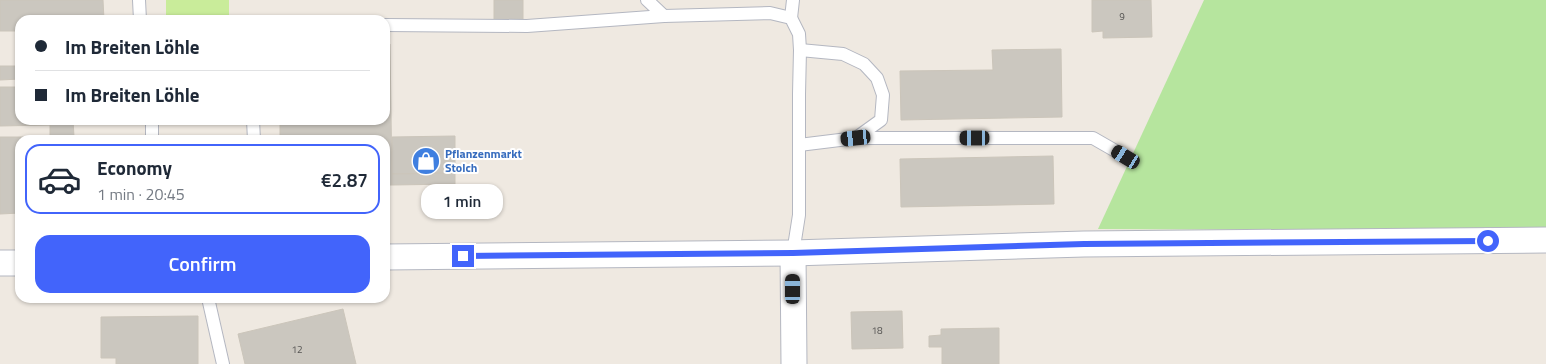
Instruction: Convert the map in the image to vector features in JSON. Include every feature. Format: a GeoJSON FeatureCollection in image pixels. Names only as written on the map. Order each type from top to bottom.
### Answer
{"type":"FeatureCollection","features":[{"type":"Feature","properties":{"kind":"street"},"geometry":{"type":"LineString","coordinates":[[390,257],[793,253],[1084,244],[1546,240]]}},
{"type":"Feature","properties":{"kind":"street"},"geometry":{"type":"LineString","coordinates":[[793,253],[794,364]]}},
{"type":"Feature","properties":{"kind":"street"},"geometry":{"type":"LineString","coordinates":[[0,263],[15,263]]}},
{"type":"Feature","properties":{"kind":"lane"},"geometry":{"type":"LineString","coordinates":[[140,0],[140,15]]}},
{"type":"Feature","properties":{"kind":"lane"},"geometry":{"type":"LineString","coordinates":[[647,0],[664,16]]}},
{"type":"Feature","properties":{"kind":"lane"},"geometry":{"type":"LineString","coordinates":[[793,0],[791,18],[799,34],[800,50],[799,215],[793,253]]}},
{"type":"Feature","properties":{"kind":"lane"},"geometry":{"type":"LineString","coordinates":[[390,25],[528,26],[664,16],[770,14],[791,18]]}},
{"type":"Feature","properties":{"kind":"lane"},"geometry":{"type":"LineString","coordinates":[[800,50],[843,54],[864,64],[877,78],[883,95],[881,120],[856,138]]}},
{"type":"Feature","properties":{"kind":"lane"},"geometry":{"type":"LineString","coordinates":[[799,145],[856,138],[1093,138],[1126,157]]}},
{"type":"Feature","properties":{"kind":"lane"},"geometry":{"type":"LineString","coordinates":[[209,303],[223,364]]}},
{"type":"Feature","properties":{"kind":"green space"},"geometry":{"type":"Polygon","coordinates":[[[166,0],[229,0],[229,15],[166,15],[166,0]]]}},
{"type":"Feature","properties":{"kind":"green space"},"geometry":{"type":"Polygon","coordinates":[[[1204,0],[1546,0],[1546,231],[1098,229],[1204,0]]]}},
{"type":"Feature","properties":{"kind":"building"},"geometry":{"type":"Polygon","coordinates":[[[0,0],[103,0],[104,15],[15,15],[15,31],[0,31],[0,0]]]}},
{"type":"Feature","properties":{"kind":"building"},"geometry":{"type":"Polygon","coordinates":[[[494,0],[523,0],[523,20],[494,20],[494,0]]]}},
{"type":"Feature","properties":{"kind":"building"},"geometry":{"type":"Polygon","coordinates":[[[1092,0],[1151,0],[1152,37],[1103,38],[1103,31],[1092,32],[1092,0]]]}},
{"type":"Feature","properties":{"kind":"building"},"geometry":{"type":"Polygon","coordinates":[[[390,44],[392,185],[390,185],[390,135],[280,135],[280,125],[390,125],[390,44]]]}},
{"type":"Feature","properties":{"kind":"building"},"geometry":{"type":"Polygon","coordinates":[[[1061,49],[1062,117],[901,120],[900,71],[993,70],[992,50],[1061,49]]]}},
{"type":"Feature","properties":{"kind":"building"},"geometry":{"type":"Polygon","coordinates":[[[0,66],[15,66],[15,79],[0,80],[0,66]]]}},
{"type":"Feature","properties":{"kind":"building"},"geometry":{"type":"Polygon","coordinates":[[[0,87],[15,87],[15,125],[50,125],[0,126],[0,87]]]}},
{"type":"Feature","properties":{"kind":"building"},"geometry":{"type":"Polygon","coordinates":[[[50,125],[73,125],[74,135],[50,135],[50,125]]]}},
{"type":"Feature","properties":{"kind":"building"},"geometry":{"type":"Polygon","coordinates":[[[455,136],[455,173],[392,174],[392,137],[455,136]]]}},
{"type":"Feature","properties":{"kind":"building"},"geometry":{"type":"Polygon","coordinates":[[[0,137],[15,137],[15,213],[0,214],[0,137]]]}},
{"type":"Feature","properties":{"kind":"building"},"geometry":{"type":"Polygon","coordinates":[[[1053,156],[1054,204],[901,207],[900,159],[1053,156]]]}},
{"type":"Feature","properties":{"kind":"building"},"geometry":{"type":"Polygon","coordinates":[[[455,173],[455,184],[392,185],[392,174],[455,173]]]}},
{"type":"Feature","properties":{"kind":"building"},"geometry":{"type":"Polygon","coordinates":[[[343,309],[356,364],[245,364],[238,334],[343,309]]]}},
{"type":"Feature","properties":{"kind":"building"},"geometry":{"type":"Polygon","coordinates":[[[902,311],[903,348],[852,349],[851,312],[902,311]]]}},
{"type":"Feature","properties":{"kind":"building"},"geometry":{"type":"Polygon","coordinates":[[[198,316],[198,364],[116,364],[116,358],[101,358],[101,317],[198,316]]]}},
{"type":"Feature","properties":{"kind":"building"},"geometry":{"type":"Polygon","coordinates":[[[999,328],[999,364],[942,364],[942,347],[929,347],[929,336],[941,335],[941,329],[999,328]]]}},
{"type":"Feature","properties":{"kind":"place","name":"Pflanzenmarkt Stolch"},"geometry":{"type":"Point","coordinates":[426,161]}},
{"type":"Feature","properties":{"kind":"route"},"geometry":{"type":"LineString","coordinates":[[463,256],[793,253],[1084,244],[1488,241]]}}]}
